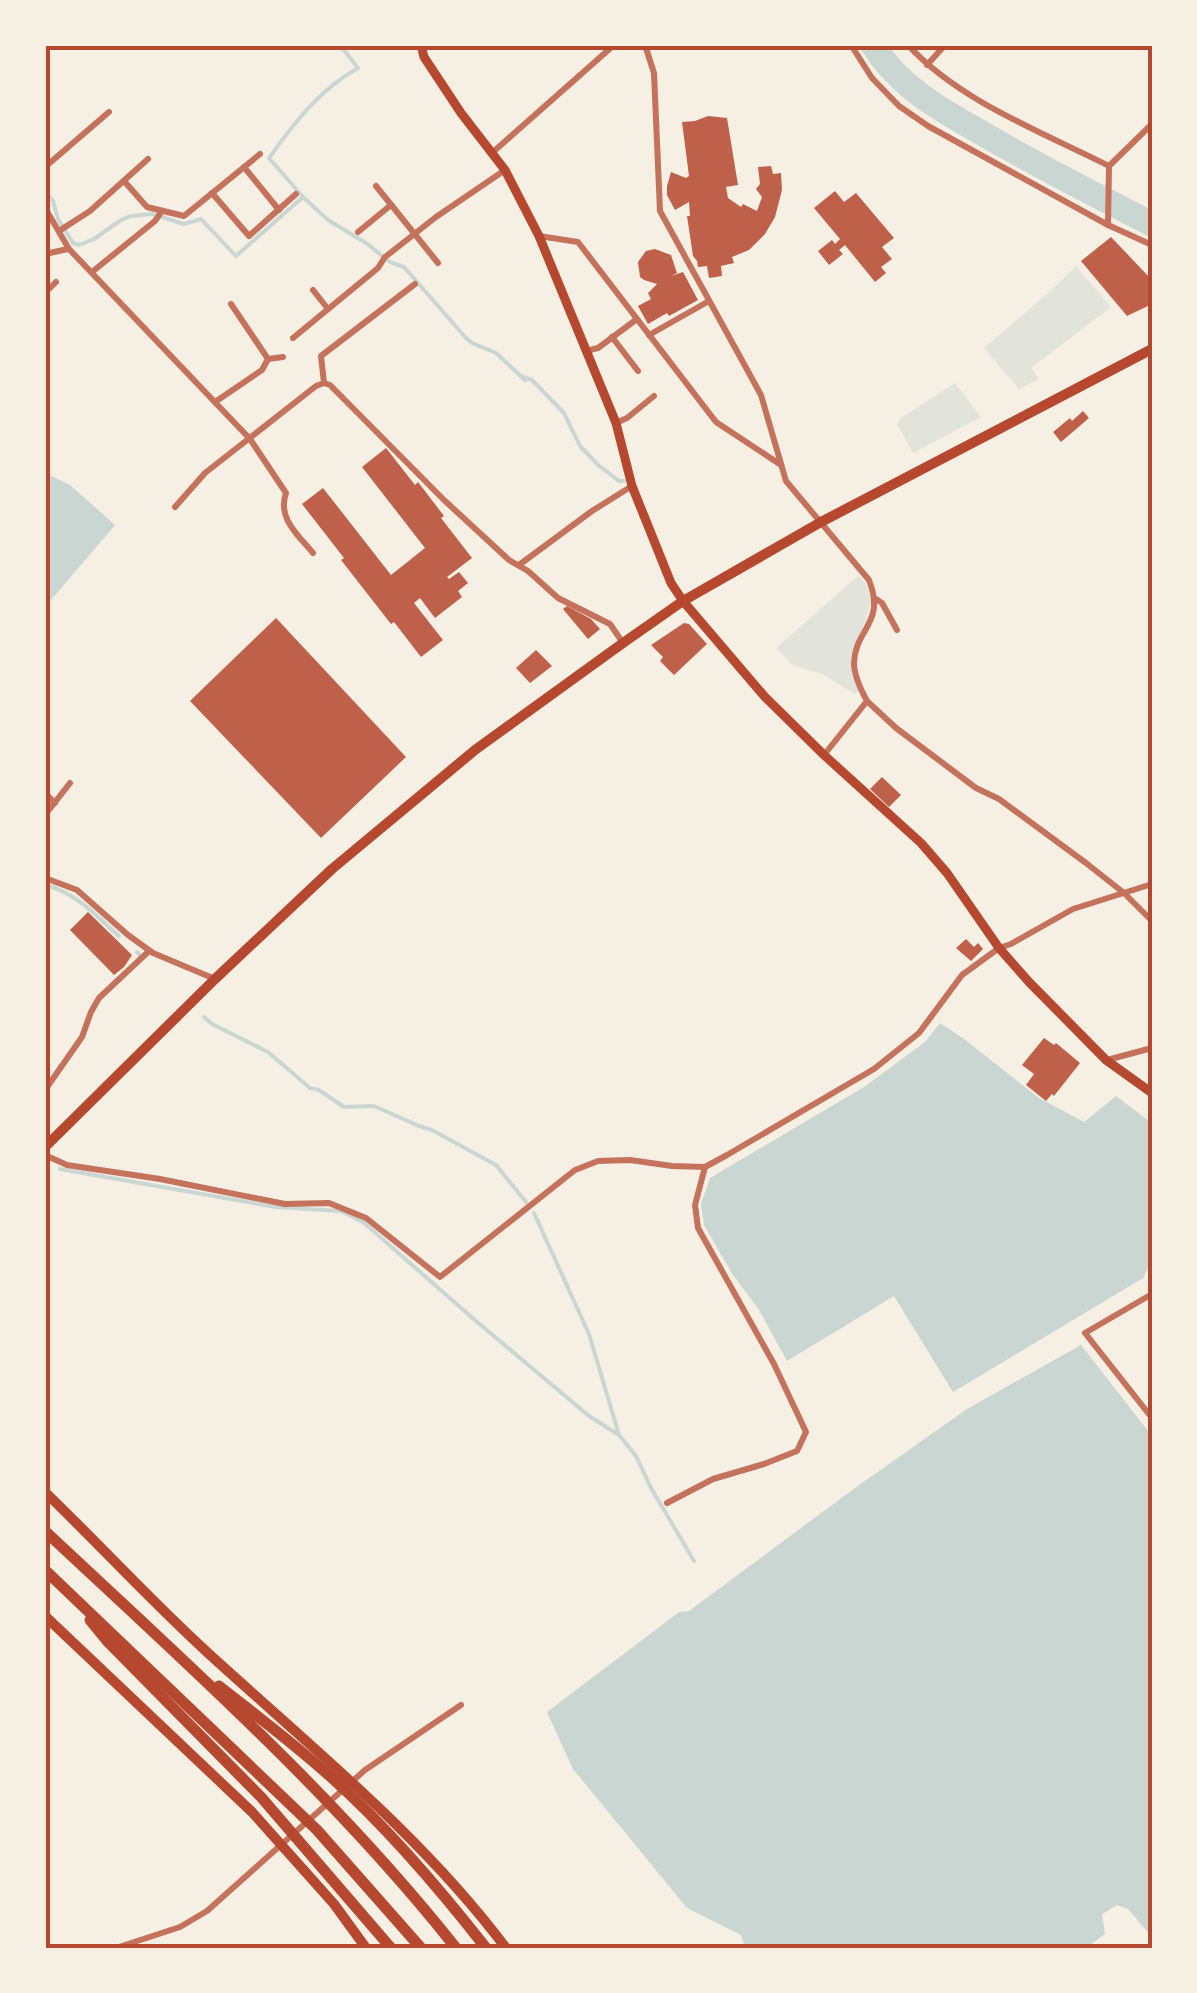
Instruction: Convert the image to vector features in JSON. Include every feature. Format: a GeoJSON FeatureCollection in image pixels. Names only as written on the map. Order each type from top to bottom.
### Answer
{"type":"FeatureCollection","features":[{"type":"Feature","properties":{"kind":"highway"},"geometry":{"type":"LineString","coordinates":[[45,1531],[312,1786],[456,1948]]}},
{"type":"Feature","properties":{"kind":"highway"},"geometry":{"type":"LineString","coordinates":[[49,1574],[108,1642],[261,1796],[392,1948]]}},
{"type":"Feature","properties":{"kind":"highway"},"geometry":{"type":"LineString","coordinates":[[49,1574],[317,1830],[421,1948]]}},
{"type":"Feature","properties":{"kind":"highway"},"geometry":{"type":"LineString","coordinates":[[176,1654],[289,1740],[334,1780],[419,1866],[486,1948]]}},
{"type":"Feature","properties":{"kind":"main road"},"geometry":{"type":"LineString","coordinates":[[420,45],[460,113],[505,170],[539,236],[616,424],[632,486],[671,582],[683,601],[765,697],[920,843],[1029,982],[1106,1060],[1152,1093]]}},
{"type":"Feature","properties":{"kind":"main road"},"geometry":{"type":"LineString","coordinates":[[45,1147],[332,868],[475,750],[623,642],[683,601],[821,522],[1152,349]]}},
{"type":"Feature","properties":{"kind":"main road"},"geometry":{"type":"LineString","coordinates":[[45,1492],[203,1649],[390,1819],[480,1913],[506,1948]]}},
{"type":"Feature","properties":{"kind":"main road"},"geometry":{"type":"LineString","coordinates":[[45,1616],[252,1812],[334,1904],[366,1948]]}},
{"type":"Feature","properties":{"kind":"street"},"geometry":{"type":"LineString","coordinates":[[493,152],[614,45]]}},
{"type":"Feature","properties":{"kind":"street"},"geometry":{"type":"LineString","coordinates":[[645,45],[654,73],[660,211],[762,396],[786,480],[869,580],[876,599],[854,663],[860,689],[896,728],[1124,893],[1152,921]]}},
{"type":"Feature","properties":{"kind":"street"},"geometry":{"type":"LineString","coordinates":[[850,45],[872,78],[899,106],[928,126],[1152,245]]}},
{"type":"Feature","properties":{"kind":"street"},"geometry":{"type":"LineString","coordinates":[[908,45],[926,65],[967,94],[1109,166]]}},
{"type":"Feature","properties":{"kind":"street"},"geometry":{"type":"LineString","coordinates":[[926,65],[945,45]]}},
{"type":"Feature","properties":{"kind":"street"},"geometry":{"type":"LineString","coordinates":[[45,166],[110,112]]}},
{"type":"Feature","properties":{"kind":"street"},"geometry":{"type":"LineString","coordinates":[[1108,225],[1109,166],[1152,124]]}},
{"type":"Feature","properties":{"kind":"street"},"geometry":{"type":"LineString","coordinates":[[83,135],[92,144]]}},
{"type":"Feature","properties":{"kind":"street"},"geometry":{"type":"LineString","coordinates":[[124,181],[147,207],[184,216],[260,154]]}},
{"type":"Feature","properties":{"kind":"street"},"geometry":{"type":"LineString","coordinates":[[58,231],[90,211],[148,160]]}},
{"type":"Feature","properties":{"kind":"street"},"geometry":{"type":"LineString","coordinates":[[244,167],[279,210]]}},
{"type":"Feature","properties":{"kind":"street"},"geometry":{"type":"LineString","coordinates":[[292,338],[378,268],[385,257],[505,170]]}},
{"type":"Feature","properties":{"kind":"street"},"geometry":{"type":"LineString","coordinates":[[376,186],[438,264]]}},
{"type":"Feature","properties":{"kind":"street"},"geometry":{"type":"LineString","coordinates":[[212,194],[249,236],[296,194]]}},
{"type":"Feature","properties":{"kind":"street"},"geometry":{"type":"LineString","coordinates":[[358,232],[392,205]]}},
{"type":"Feature","properties":{"kind":"street"},"geometry":{"type":"LineString","coordinates":[[45,209],[69,249],[250,439],[286,493],[282,504],[286,520],[313,553]]}},
{"type":"Feature","properties":{"kind":"street"},"geometry":{"type":"LineString","coordinates":[[92,272],[162,211]]}},
{"type":"Feature","properties":{"kind":"street"},"geometry":{"type":"LineString","coordinates":[[539,236],[578,242],[716,422],[782,466]]}},
{"type":"Feature","properties":{"kind":"street"},"geometry":{"type":"LineString","coordinates":[[45,254],[69,249]]}},
{"type":"Feature","properties":{"kind":"street"},"geometry":{"type":"LineString","coordinates":[[45,293],[56,282]]}},
{"type":"Feature","properties":{"kind":"street"},"geometry":{"type":"LineString","coordinates":[[324,383],[321,356],[414,284]]}},
{"type":"Feature","properties":{"kind":"street"},"geometry":{"type":"LineString","coordinates":[[313,290],[328,309]]}},
{"type":"Feature","properties":{"kind":"street"},"geometry":{"type":"LineString","coordinates":[[649,336],[709,301]]}},
{"type":"Feature","properties":{"kind":"street"},"geometry":{"type":"LineString","coordinates":[[231,304],[268,358]]}},
{"type":"Feature","properties":{"kind":"street"},"geometry":{"type":"LineString","coordinates":[[586,351],[598,348],[637,319]]}},
{"type":"Feature","properties":{"kind":"street"},"geometry":{"type":"LineString","coordinates":[[612,337],[638,371]]}},
{"type":"Feature","properties":{"kind":"street"},"geometry":{"type":"LineString","coordinates":[[215,402],[262,370],[268,358]]}},
{"type":"Feature","properties":{"kind":"street"},"geometry":{"type":"LineString","coordinates":[[268,358],[283,358]]}},
{"type":"Feature","properties":{"kind":"street"},"geometry":{"type":"LineString","coordinates":[[175,507],[205,474],[324,383],[509,560],[558,598],[610,624],[623,642]]}},
{"type":"Feature","properties":{"kind":"street"},"geometry":{"type":"LineString","coordinates":[[616,424],[654,396]]}},
{"type":"Feature","properties":{"kind":"street"},"geometry":{"type":"LineString","coordinates":[[520,565],[632,486]]}},
{"type":"Feature","properties":{"kind":"street"},"geometry":{"type":"LineString","coordinates":[[876,599],[897,630]]}},
{"type":"Feature","properties":{"kind":"street"},"geometry":{"type":"LineString","coordinates":[[824,755],[867,701]]}},
{"type":"Feature","properties":{"kind":"street"},"geometry":{"type":"LineString","coordinates":[[45,815],[70,784]]}},
{"type":"Feature","properties":{"kind":"street"},"geometry":{"type":"LineString","coordinates":[[45,792],[55,803]]}},
{"type":"Feature","properties":{"kind":"street"},"geometry":{"type":"LineString","coordinates":[[45,878],[72,886],[149,951],[215,979]]}},
{"type":"Feature","properties":{"kind":"street"},"geometry":{"type":"LineString","coordinates":[[45,1155],[66,1165],[285,1204],[329,1203],[366,1218],[440,1277],[588,1163],[630,1160],[704,1167],[874,1070],[919,1032],[962,976],[999,948],[1074,909],[1152,884]]}},
{"type":"Feature","properties":{"kind":"street"},"geometry":{"type":"LineString","coordinates":[[45,1090],[82,1037],[99,998],[149,951]]}},
{"type":"Feature","properties":{"kind":"street"},"geometry":{"type":"LineString","coordinates":[[1106,1060],[1152,1048]]}},
{"type":"Feature","properties":{"kind":"street"},"geometry":{"type":"LineString","coordinates":[[667,1503],[713,1479],[796,1451],[806,1432],[774,1364],[698,1228],[695,1205],[704,1167]]}},
{"type":"Feature","properties":{"kind":"street"},"geometry":{"type":"LineString","coordinates":[[1152,1294],[1085,1333],[1152,1418]]}},
{"type":"Feature","properties":{"kind":"street"},"geometry":{"type":"LineString","coordinates":[[116,1948],[180,1927],[207,1910],[366,1770],[461,1705]]}},
{"type":"Feature","properties":{"kind":"shaded area"},"geometry":{"type":"Polygon","coordinates":[[[1076,266],[1111,307],[1031,368],[1039,379],[1019,389],[984,348],[1076,266]]]}},
{"type":"Feature","properties":{"kind":"shaded area"},"geometry":{"type":"Polygon","coordinates":[[[955,383],[981,417],[913,453],[897,424],[955,383]]]}},
{"type":"Feature","properties":{"kind":"shaded area"},"geometry":{"type":"Polygon","coordinates":[[[45,473],[70,485],[115,525],[45,607],[45,473]]]}},
{"type":"Feature","properties":{"kind":"shaded area"},"geometry":{"type":"Polygon","coordinates":[[[859,575],[870,601],[856,648],[859,691],[855,694],[822,674],[792,665],[776,648],[859,575]]]}},
{"type":"Feature","properties":{"kind":"shaded area"},"geometry":{"type":"Polygon","coordinates":[[[940,1023],[1039,1098],[1084,1122],[1116,1096],[1152,1123],[1152,1261],[1143,1278],[953,1392],[894,1296],[787,1361],[704,1225],[701,1204],[710,1178],[864,1087],[925,1042],[940,1023]]]}},
{"type":"Feature","properties":{"kind":"shaded area"},"geometry":{"type":"Polygon","coordinates":[[[1081,1345],[1152,1436],[1152,1937],[1128,1909],[1117,1905],[1102,1914],[1105,1934],[1086,1948],[745,1948],[741,1935],[687,1908],[573,1769],[547,1712],[679,1612],[689,1611],[967,1409],[1081,1345]]]}},
{"type":"Feature","properties":{"kind":"building"},"geometry":{"type":"Polygon","coordinates":[[[708,116],[727,118],[738,185],[726,187],[728,198],[757,211],[762,197],[756,189],[760,184],[758,167],[771,166],[773,174],[781,173],[782,190],[775,217],[765,234],[749,250],[732,257],[734,263],[721,266],[722,276],[709,278],[707,266],[698,267],[693,256],[687,216],[689,202],[675,210],[667,195],[671,172],[689,176],[682,122],[708,116]]]}},
{"type":"Feature","properties":{"kind":"building"},"geometry":{"type":"Polygon","coordinates":[[[835,191],[844,202],[856,193],[894,238],[882,247],[892,259],[881,267],[886,273],[875,282],[845,245],[839,250],[843,254],[829,265],[818,251],[840,239],[814,208],[835,191]]]}},
{"type":"Feature","properties":{"kind":"building"},"geometry":{"type":"Polygon","coordinates":[[[1111,237],[1152,280],[1152,304],[1127,316],[1081,261],[1111,237]]]}},
{"type":"Feature","properties":{"kind":"building"},"geometry":{"type":"Polygon","coordinates":[[[655,249],[671,255],[677,273],[671,276],[683,272],[698,300],[648,324],[638,306],[651,299],[648,293],[657,284],[640,277],[638,262],[646,251],[655,249]]]}},
{"type":"Feature","properties":{"kind":"building"},"geometry":{"type":"Polygon","coordinates":[[[1083,411],[1089,418],[1061,442],[1053,432],[1083,411]]]}},
{"type":"Feature","properties":{"kind":"building"},"geometry":{"type":"Polygon","coordinates":[[[386,448],[415,485],[418,482],[472,558],[447,577],[459,572],[468,583],[458,591],[462,597],[435,618],[420,598],[414,603],[443,640],[421,657],[341,560],[344,558],[302,504],[323,488],[391,575],[425,548],[362,467],[386,448]]]}},
{"type":"Feature","properties":{"kind":"building"},"geometry":{"type":"Polygon","coordinates":[[[567,606],[591,619],[600,629],[588,639],[563,609],[567,606]]]}},
{"type":"Feature","properties":{"kind":"building"},"geometry":{"type":"Polygon","coordinates":[[[276,618],[406,757],[321,838],[190,701],[276,618]]]}},
{"type":"Feature","properties":{"kind":"building"},"geometry":{"type":"Polygon","coordinates":[[[684,623],[707,644],[674,675],[651,645],[684,623]]]}},
{"type":"Feature","properties":{"kind":"building"},"geometry":{"type":"Polygon","coordinates":[[[536,650],[552,666],[530,683],[516,668],[536,650]]]}},
{"type":"Feature","properties":{"kind":"building"},"geometry":{"type":"Polygon","coordinates":[[[882,777],[901,795],[889,807],[870,789],[882,777]]]}},
{"type":"Feature","properties":{"kind":"building"},"geometry":{"type":"Polygon","coordinates":[[[88,912],[132,955],[114,975],[70,930],[88,912]]]}},
{"type":"Feature","properties":{"kind":"building"},"geometry":{"type":"Polygon","coordinates":[[[966,939],[983,949],[971,961],[956,948],[966,939]]]}},
{"type":"Feature","properties":{"kind":"building"},"geometry":{"type":"Polygon","coordinates":[[[1044,1038],[1080,1063],[1046,1101],[1026,1085],[1034,1074],[1022,1065],[1044,1038]]]}},
{"type":"Feature","properties":{"kind":"waterway"},"geometry":{"type":"LineString","coordinates":[[340,45],[358,68],[320,97],[269,158],[328,220],[390,262],[404,267],[472,343],[496,353],[525,380],[523,377],[532,380],[564,413],[580,446],[598,465],[624,481]]}},
{"type":"Feature","properties":{"kind":"waterway"},"geometry":{"type":"LineString","coordinates":[[873,45],[899,77],[947,113],[1152,224]]}},
{"type":"Feature","properties":{"kind":"waterway"},"geometry":{"type":"LineString","coordinates":[[45,191],[73,243],[79,245],[94,239],[131,216],[152,214],[184,224],[201,219],[236,256],[303,197]]}},
{"type":"Feature","properties":{"kind":"waterway"},"geometry":{"type":"LineString","coordinates":[[45,885],[76,899],[119,936]]}},
{"type":"Feature","properties":{"kind":"waterway"},"geometry":{"type":"LineString","coordinates":[[204,1017],[268,1052],[310,1088],[344,1107],[374,1106],[432,1130],[496,1165],[526,1202]]}},
{"type":"Feature","properties":{"kind":"waterway"},"geometry":{"type":"LineString","coordinates":[[60,1169],[276,1207],[341,1211],[363,1222],[589,1416],[619,1435],[636,1456],[694,1561]]}},
{"type":"Feature","properties":{"kind":"waterway"},"geometry":{"type":"LineString","coordinates":[[534,1213],[589,1334],[619,1435]]}}]}
